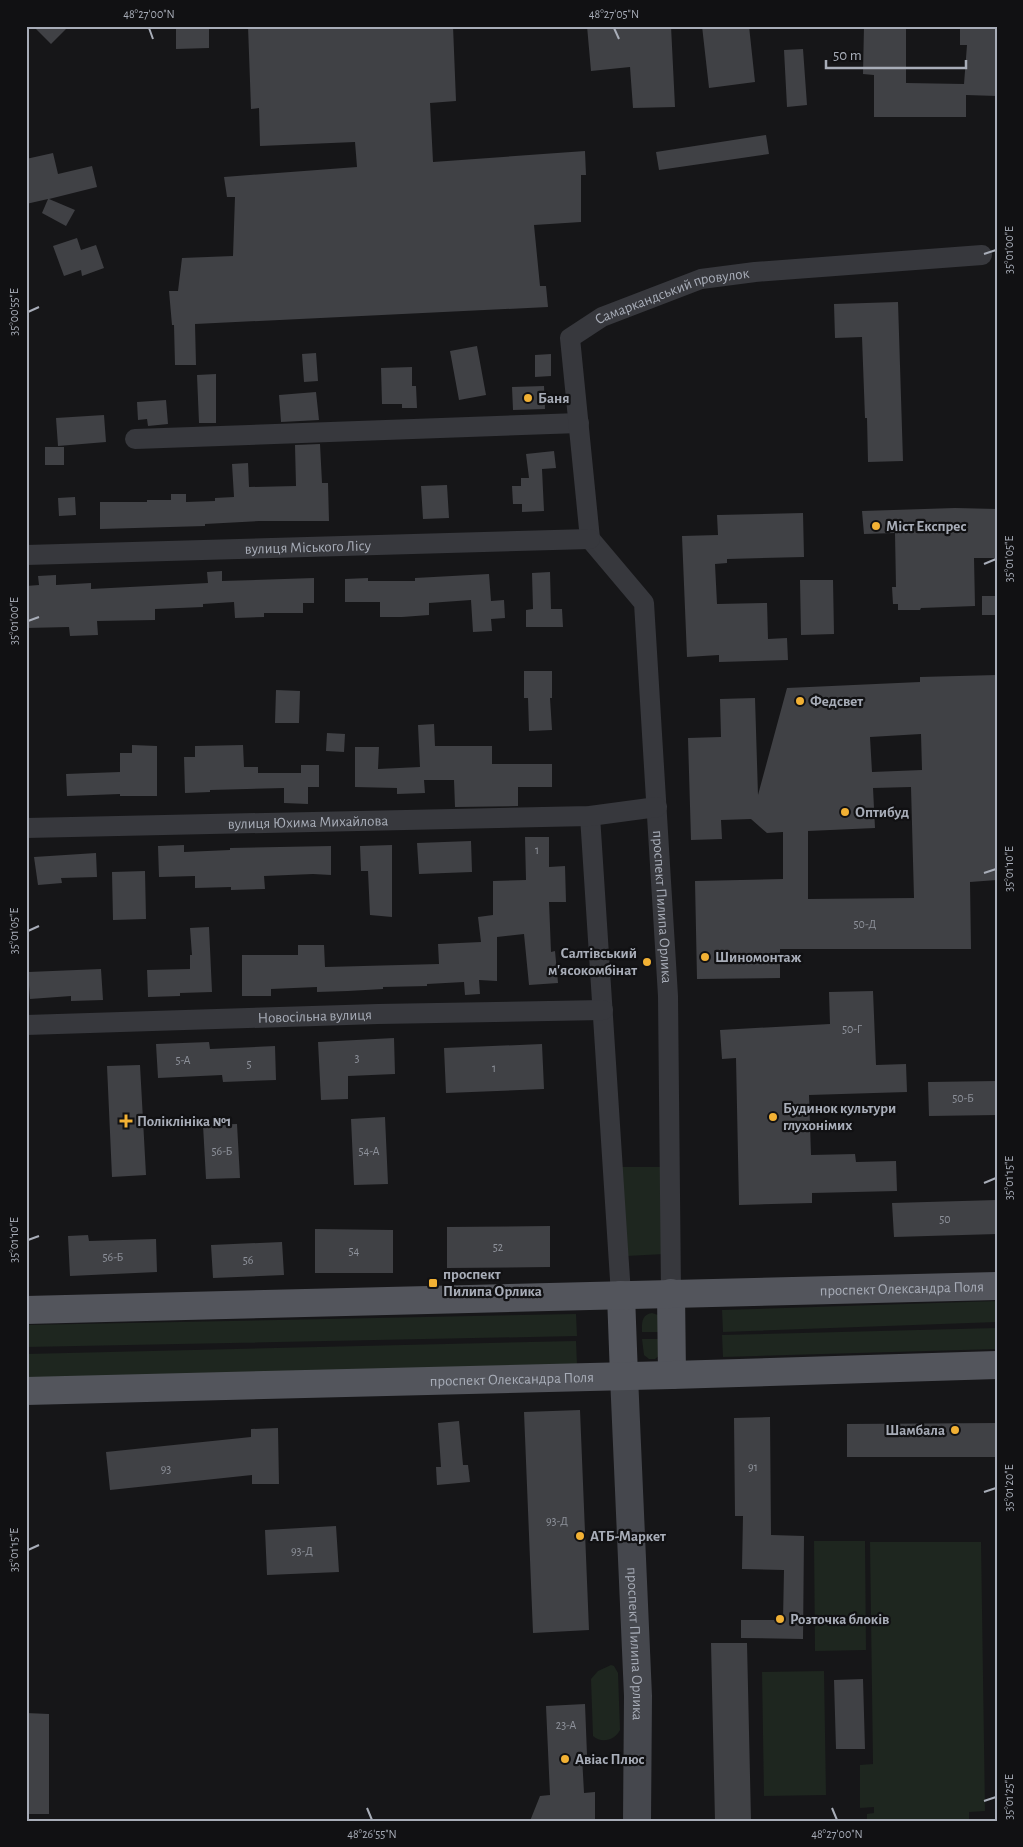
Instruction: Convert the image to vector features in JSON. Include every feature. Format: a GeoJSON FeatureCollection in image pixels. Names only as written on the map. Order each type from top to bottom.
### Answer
{"type":"FeatureCollection","features":[{"type":"Feature","properties":{"kind":"main road","name":"проспект Олександра Поля"},"geometry":{"type":"LineString","coordinates":[[26,1310],[997,1286]]}},
{"type":"Feature","properties":{"kind":"main road"},"geometry":{"type":"LineString","coordinates":[[671,1293],[672,1375]]}},
{"type":"Feature","properties":{"kind":"main road"},"geometry":{"type":"LineString","coordinates":[[621,1295],[624,1376]]}},
{"type":"Feature","properties":{"kind":"main road","name":"проспект Олександра Поля"},"geometry":{"type":"LineString","coordinates":[[26,1391],[997,1365]]}},
{"type":"Feature","properties":{"kind":"main road","name":"проспект Пилипа Орлика"},"geometry":{"type":"LineString","coordinates":[[624,1376],[638,1696],[637,1821]]}},
{"type":"Feature","properties":{"kind":"street","name":"Самаркандський провулок"},"geometry":{"type":"LineString","coordinates":[[590,539],[570,338],[602,317],[701,279],[755,272],[982,255]]}},
{"type":"Feature","properties":{"kind":"street"},"geometry":{"type":"LineString","coordinates":[[136,439],[578,423]]}},
{"type":"Feature","properties":{"kind":"street","name":"вулиця Міського Лісу"},"geometry":{"type":"LineString","coordinates":[[26,555],[590,539]]}},
{"type":"Feature","properties":{"kind":"street","name":"проспект Пилипа Орлика"},"geometry":{"type":"LineString","coordinates":[[590,539],[644,603],[668,996],[671,1293]]}},
{"type":"Feature","properties":{"kind":"street","name":"вулиця Юхима Михайлова"},"geometry":{"type":"LineString","coordinates":[[26,828],[590,816],[657,807]]}},
{"type":"Feature","properties":{"kind":"street"},"geometry":{"type":"LineString","coordinates":[[590,816],[621,1295]]}},
{"type":"Feature","properties":{"kind":"street","name":"Новосільна вулиця"},"geometry":{"type":"LineString","coordinates":[[26,1025],[378,1014],[603,1010]]}},
{"type":"Feature","properties":{"kind":"shaded area"},"geometry":{"type":"Polygon","coordinates":[[[620,1167],[663,1167],[664,1254],[626,1256],[620,1167]]]}},
{"type":"Feature","properties":{"kind":"shaded area"},"geometry":{"type":"Polygon","coordinates":[[[997,1301],[997,1322],[723,1332],[722,1310],[997,1301]]]}},
{"type":"Feature","properties":{"kind":"shaded area"},"geometry":{"type":"Polygon","coordinates":[[[652,1313],[658,1315],[661,1332],[642,1332],[644,1318],[652,1313]]]}},
{"type":"Feature","properties":{"kind":"shaded area"},"geometry":{"type":"Polygon","coordinates":[[[576,1314],[577,1336],[26,1347],[26,1325],[576,1314]]]}},
{"type":"Feature","properties":{"kind":"shaded area"},"geometry":{"type":"Polygon","coordinates":[[[997,1328],[997,1349],[723,1357],[722,1335],[997,1328]]]}},
{"type":"Feature","properties":{"kind":"shaded area"},"geometry":{"type":"Polygon","coordinates":[[[642,1339],[661,1339],[660,1355],[655,1359],[649,1359],[644,1355],[642,1339]]]}},
{"type":"Feature","properties":{"kind":"shaded area"},"geometry":{"type":"Polygon","coordinates":[[[576,1341],[577,1365],[26,1378],[26,1354],[576,1341]]]}},
{"type":"Feature","properties":{"kind":"shaded area"},"geometry":{"type":"Polygon","coordinates":[[[814,1541],[865,1541],[866,1650],[815,1651],[814,1541]]]}},
{"type":"Feature","properties":{"kind":"shaded area"},"geometry":{"type":"Polygon","coordinates":[[[870,1542],[981,1542],[985,1811],[969,1812],[969,1821],[867,1821],[867,1814],[874,1813],[874,1807],[860,1808],[860,1765],[873,1764],[870,1542]]]}},
{"type":"Feature","properties":{"kind":"shaded area"},"geometry":{"type":"Polygon","coordinates":[[[611,1665],[614,1666],[618,1673],[620,1730],[608,1740],[600,1740],[593,1736],[591,1679],[598,1671],[611,1665]]]}},
{"type":"Feature","properties":{"kind":"shaded area"},"geometry":{"type":"Polygon","coordinates":[[[824,1671],[826,1795],[764,1796],[762,1672],[824,1671]]]}},
{"type":"Feature","properties":{"kind":"building"},"geometry":{"type":"Polygon","coordinates":[[[33,26],[69,26],[51,44],[33,26]]]}},
{"type":"Feature","properties":{"kind":"building"},"geometry":{"type":"Polygon","coordinates":[[[176,26],[209,26],[209,48],[176,49],[176,26]]]}},
{"type":"Feature","properties":{"kind":"building"},"geometry":{"type":"Polygon","coordinates":[[[248,26],[453,26],[456,101],[430,103],[433,162],[585,151],[586,175],[581,175],[581,222],[534,225],[540,286],[546,286],[548,307],[195,324],[196,365],[175,365],[174,325],[172,325],[169,291],[178,291],[182,258],[233,256],[235,197],[227,197],[224,177],[357,167],[355,142],[260,146],[259,108],[251,109],[248,26]]]}},
{"type":"Feature","properties":{"kind":"building"},"geometry":{"type":"Polygon","coordinates":[[[587,26],[671,26],[675,107],[633,108],[630,67],[591,71],[587,26]]]}},
{"type":"Feature","properties":{"kind":"building"},"geometry":{"type":"Polygon","coordinates":[[[702,26],[749,26],[755,82],[709,88],[702,26]]]}},
{"type":"Feature","properties":{"kind":"building"},"geometry":{"type":"Polygon","coordinates":[[[864,26],[906,26],[906,83],[964,84],[967,45],[960,45],[960,28],[997,29],[997,96],[966,95],[966,117],[874,117],[874,75],[863,74],[864,26]]]}},
{"type":"Feature","properties":{"kind":"building"},"geometry":{"type":"Polygon","coordinates":[[[803,49],[807,105],[787,107],[784,50],[803,49]]]}},
{"type":"Feature","properties":{"kind":"building"},"geometry":{"type":"Polygon","coordinates":[[[766,135],[769,154],[659,170],[656,152],[766,135]]]}},
{"type":"Feature","properties":{"kind":"building"},"geometry":{"type":"Polygon","coordinates":[[[53,153],[58,174],[92,166],[97,187],[49,199],[75,210],[66,226],[42,213],[48,199],[26,204],[26,159],[53,153]]]}},
{"type":"Feature","properties":{"kind":"building"},"geometry":{"type":"Polygon","coordinates":[[[77,238],[81,250],[96,245],[104,268],[82,276],[81,270],[64,276],[53,246],[77,238]]]}},
{"type":"Feature","properties":{"kind":"building"},"geometry":{"type":"Polygon","coordinates":[[[898,302],[903,461],[868,462],[862,337],[835,338],[834,304],[898,302]]]}},
{"type":"Feature","properties":{"kind":"building"},"geometry":{"type":"Polygon","coordinates":[[[477,346],[486,395],[459,400],[450,351],[477,346]]]}},
{"type":"Feature","properties":{"kind":"building"},"geometry":{"type":"Polygon","coordinates":[[[316,353],[318,381],[304,382],[302,354],[316,353]]]}},
{"type":"Feature","properties":{"kind":"building"},"geometry":{"type":"Polygon","coordinates":[[[551,354],[551,376],[535,377],[535,355],[551,354]]]}},
{"type":"Feature","properties":{"kind":"building"},"geometry":{"type":"Polygon","coordinates":[[[412,367],[412,386],[416,386],[417,408],[402,408],[402,404],[382,404],[381,368],[412,367]]]}},
{"type":"Feature","properties":{"kind":"building"},"geometry":{"type":"Polygon","coordinates":[[[216,374],[216,423],[199,423],[197,375],[216,374]]]}},
{"type":"Feature","properties":{"kind":"building","name":"Баня"},"geometry":{"type":"Polygon","coordinates":[[[544,386],[545,409],[513,410],[512,387],[544,386]]]}},
{"type":"Feature","properties":{"kind":"building"},"geometry":{"type":"Polygon","coordinates":[[[316,392],[319,420],[281,422],[279,395],[316,392]]]}},
{"type":"Feature","properties":{"kind":"building"},"geometry":{"type":"Polygon","coordinates":[[[166,400],[168,424],[148,426],[147,419],[138,420],[137,402],[166,400]]]}},
{"type":"Feature","properties":{"kind":"building"},"geometry":{"type":"Polygon","coordinates":[[[104,415],[106,442],[58,446],[56,418],[104,415]]]}},
{"type":"Feature","properties":{"kind":"building"},"geometry":{"type":"Polygon","coordinates":[[[320,444],[322,483],[328,483],[329,521],[259,521],[205,524],[205,526],[100,529],[100,502],[171,500],[171,494],[186,494],[186,502],[215,501],[215,498],[234,497],[232,464],[248,463],[249,487],[296,486],[295,445],[320,444]]]}},
{"type":"Feature","properties":{"kind":"building"},"geometry":{"type":"Polygon","coordinates":[[[45,447],[64,447],[64,465],[45,465],[45,447]]]}},
{"type":"Feature","properties":{"kind":"building"},"geometry":{"type":"Polygon","coordinates":[[[554,451],[556,468],[542,469],[544,511],[522,512],[522,504],[513,504],[512,486],[521,486],[521,478],[529,478],[526,454],[554,451]]]}},
{"type":"Feature","properties":{"kind":"building"},"geometry":{"type":"Polygon","coordinates":[[[447,485],[449,518],[423,519],[421,486],[447,485]]]}},
{"type":"Feature","properties":{"kind":"building"},"geometry":{"type":"Polygon","coordinates":[[[75,497],[76,515],[59,516],[58,498],[75,497]]]}},
{"type":"Feature","properties":{"kind":"building"},"geometry":{"type":"Polygon","coordinates":[[[955,508],[997,509],[997,558],[974,558],[975,606],[898,610],[898,604],[893,604],[892,587],[896,587],[895,533],[864,534],[862,511],[955,508]]]}},
{"type":"Feature","properties":{"kind":"building"},"geometry":{"type":"Polygon","coordinates":[[[803,513],[804,557],[727,559],[727,563],[715,564],[717,604],[767,603],[768,639],[787,638],[788,660],[719,662],[719,655],[687,657],[682,536],[718,535],[717,515],[803,513]]]}},
{"type":"Feature","properties":{"kind":"building"},"geometry":{"type":"Polygon","coordinates":[[[222,571],[222,581],[314,578],[314,603],[303,603],[303,613],[264,613],[264,617],[235,618],[234,602],[203,604],[203,607],[155,609],[155,620],[97,621],[98,635],[70,636],[69,627],[26,628],[26,586],[39,585],[38,576],[56,575],[56,585],[91,583],[91,589],[208,583],[207,572],[222,571]]]}},
{"type":"Feature","properties":{"kind":"building"},"geometry":{"type":"Polygon","coordinates":[[[550,572],[551,609],[562,609],[563,627],[526,627],[526,610],[533,609],[532,573],[550,572]]]}},
{"type":"Feature","properties":{"kind":"building"},"geometry":{"type":"Polygon","coordinates":[[[489,574],[491,601],[504,600],[505,618],[491,619],[492,631],[473,632],[471,600],[429,603],[429,615],[402,617],[380,617],[380,602],[345,602],[345,579],[368,578],[368,581],[415,581],[415,578],[489,574]]]}},
{"type":"Feature","properties":{"kind":"building"},"geometry":{"type":"Polygon","coordinates":[[[800,580],[833,580],[834,634],[801,635],[800,580]]]}},
{"type":"Feature","properties":{"kind":"building"},"geometry":{"type":"Polygon","coordinates":[[[982,596],[997,596],[997,615],[982,615],[982,596]]]}},
{"type":"Feature","properties":{"kind":"building"},"geometry":{"type":"Polygon","coordinates":[[[524,671],[552,671],[552,698],[550,698],[552,730],[529,731],[528,698],[524,698],[524,671]]]}},
{"type":"Feature","properties":{"kind":"building"},"geometry":{"type":"Polygon","coordinates":[[[997,675],[997,880],[970,882],[971,949],[780,949],[780,978],[697,979],[695,881],[783,879],[783,832],[767,833],[751,819],[721,820],[722,839],[691,840],[688,738],[721,737],[720,699],[755,698],[758,795],[787,688],[920,682],[920,677],[997,675]],[[921,734],[870,737],[872,772],[922,770],[921,734]],[[911,787],[873,788],[875,828],[808,831],[808,899],[914,898],[911,787]]]}},
{"type":"Feature","properties":{"kind":"building"},"geometry":{"type":"Polygon","coordinates":[[[276,690],[300,691],[299,723],[275,723],[276,690]]]}},
{"type":"Feature","properties":{"kind":"building"},"geometry":{"type":"Polygon","coordinates":[[[434,724],[435,746],[492,746],[492,764],[552,764],[552,787],[518,787],[518,806],[455,807],[454,780],[424,780],[425,793],[397,794],[397,788],[355,787],[355,747],[379,747],[378,769],[420,767],[418,725],[434,724]]]}},
{"type":"Feature","properties":{"kind":"building"},"geometry":{"type":"Polygon","coordinates":[[[327,733],[345,734],[344,752],[326,751],[327,733]]]}},
{"type":"Feature","properties":{"kind":"building"},"geometry":{"type":"Polygon","coordinates":[[[132,745],[157,746],[157,796],[120,796],[120,794],[67,796],[66,774],[120,772],[120,753],[132,753],[132,745]]]}},
{"type":"Feature","properties":{"kind":"building"},"geometry":{"type":"Polygon","coordinates":[[[243,745],[244,767],[258,767],[258,773],[301,773],[301,765],[319,765],[319,787],[308,787],[308,804],[284,803],[284,788],[210,790],[210,792],[185,793],[184,757],[195,757],[195,746],[243,745]]]}},
{"type":"Feature","properties":{"kind":"building"},"geometry":{"type":"Polygon","coordinates":[[[525,837],[549,837],[549,867],[565,866],[566,902],[549,902],[551,952],[555,951],[558,983],[529,985],[524,934],[497,937],[497,981],[479,980],[480,994],[465,995],[464,982],[348,991],[317,992],[317,987],[271,989],[271,996],[242,996],[242,955],[298,955],[298,945],[324,945],[325,967],[439,964],[438,944],[481,942],[478,917],[493,915],[493,881],[526,880],[525,837]]]}},
{"type":"Feature","properties":{"kind":"building"},"geometry":{"type":"Polygon","coordinates":[[[471,841],[472,872],[419,874],[417,843],[471,841]]]}},
{"type":"Feature","properties":{"kind":"building"},"geometry":{"type":"Polygon","coordinates":[[[184,845],[184,852],[230,850],[230,848],[331,846],[331,875],[264,876],[265,889],[231,890],[231,887],[195,888],[195,876],[159,877],[158,846],[184,845]]]}},
{"type":"Feature","properties":{"kind":"building"},"geometry":{"type":"Polygon","coordinates":[[[392,845],[392,917],[370,915],[368,871],[361,871],[360,846],[392,845]]]}},
{"type":"Feature","properties":{"kind":"building"},"geometry":{"type":"Polygon","coordinates":[[[96,853],[97,877],[61,878],[62,883],[38,885],[34,857],[96,853]]]}},
{"type":"Feature","properties":{"kind":"building"},"geometry":{"type":"Polygon","coordinates":[[[145,871],[146,919],[113,920],[112,872],[145,871]]]}},
{"type":"Feature","properties":{"kind":"building"},"geometry":{"type":"Polygon","coordinates":[[[209,927],[212,992],[148,997],[147,970],[190,969],[190,955],[192,955],[190,928],[209,927]]]}},
{"type":"Feature","properties":{"kind":"building"},"geometry":{"type":"Polygon","coordinates":[[[101,969],[103,1000],[71,1001],[71,996],[30,999],[28,972],[101,969]]]}},
{"type":"Feature","properties":{"kind":"building"},"geometry":{"type":"Polygon","coordinates":[[[873,991],[876,1065],[906,1064],[907,1092],[809,1095],[811,1155],[855,1154],[856,1162],[896,1161],[897,1191],[812,1193],[812,1203],[739,1205],[736,1058],[722,1059],[720,1030],[830,1024],[829,992],[873,991]]]}},
{"type":"Feature","properties":{"kind":"building"},"geometry":{"type":"Polygon","coordinates":[[[394,1038],[395,1074],[348,1076],[348,1099],[321,1100],[318,1042],[394,1038]]]}},
{"type":"Feature","properties":{"kind":"building"},"geometry":{"type":"Polygon","coordinates":[[[209,1042],[210,1049],[275,1046],[276,1080],[223,1082],[222,1075],[158,1078],[156,1044],[209,1042]]]}},
{"type":"Feature","properties":{"kind":"building"},"geometry":{"type":"Polygon","coordinates":[[[542,1044],[544,1089],[446,1093],[444,1048],[542,1044]]]}},
{"type":"Feature","properties":{"kind":"building","name":"Поліклініка №1"},"geometry":{"type":"Polygon","coordinates":[[[140,1065],[146,1175],[112,1177],[107,1066],[140,1065]]]}},
{"type":"Feature","properties":{"kind":"building"},"geometry":{"type":"Polygon","coordinates":[[[997,1081],[997,1115],[929,1116],[928,1082],[997,1081]]]}},
{"type":"Feature","properties":{"kind":"building"},"geometry":{"type":"Polygon","coordinates":[[[385,1117],[388,1184],[354,1185],[351,1119],[385,1117]]]}},
{"type":"Feature","properties":{"kind":"building"},"geometry":{"type":"Polygon","coordinates":[[[237,1124],[240,1178],[206,1179],[203,1125],[237,1124]]]}},
{"type":"Feature","properties":{"kind":"building"},"geometry":{"type":"Polygon","coordinates":[[[997,1200],[997,1234],[894,1237],[892,1203],[997,1200]]]}},
{"type":"Feature","properties":{"kind":"building"},"geometry":{"type":"Polygon","coordinates":[[[550,1226],[550,1267],[447,1268],[447,1227],[550,1226]]]}},
{"type":"Feature","properties":{"kind":"building"},"geometry":{"type":"Polygon","coordinates":[[[315,1229],[393,1230],[393,1273],[315,1273],[315,1229]]]}},
{"type":"Feature","properties":{"kind":"building"},"geometry":{"type":"Polygon","coordinates":[[[88,1235],[89,1241],[156,1239],[157,1272],[70,1276],[68,1236],[88,1235]]]}},
{"type":"Feature","properties":{"kind":"building"},"geometry":{"type":"Polygon","coordinates":[[[282,1242],[284,1275],[213,1278],[211,1245],[282,1242]]]}},
{"type":"Feature","properties":{"kind":"building"},"geometry":{"type":"Polygon","coordinates":[[[580,1410],[589,1630],[533,1633],[524,1412],[580,1410]]]}},
{"type":"Feature","properties":{"kind":"building"},"geometry":{"type":"Polygon","coordinates":[[[770,1417],[771,1535],[804,1536],[803,1639],[741,1638],[741,1620],[783,1620],[784,1570],[742,1569],[743,1516],[735,1516],[734,1418],[770,1417]]]}},
{"type":"Feature","properties":{"kind":"building"},"geometry":{"type":"Polygon","coordinates":[[[459,1421],[463,1465],[468,1465],[470,1482],[437,1485],[436,1467],[441,1467],[438,1423],[459,1421]]]}},
{"type":"Feature","properties":{"kind":"building"},"geometry":{"type":"Polygon","coordinates":[[[997,1423],[997,1457],[847,1457],[847,1424],[997,1423]]]}},
{"type":"Feature","properties":{"kind":"building"},"geometry":{"type":"Polygon","coordinates":[[[278,1428],[279,1484],[252,1484],[252,1475],[110,1490],[106,1452],[251,1437],[251,1429],[278,1428]]]}},
{"type":"Feature","properties":{"kind":"building"},"geometry":{"type":"Polygon","coordinates":[[[336,1526],[339,1572],[267,1575],[265,1530],[336,1526]]]}},
{"type":"Feature","properties":{"kind":"building"},"geometry":{"type":"Polygon","coordinates":[[[711,1643],[747,1643],[751,1821],[715,1821],[711,1643]]]}},
{"type":"Feature","properties":{"kind":"building"},"geometry":{"type":"Polygon","coordinates":[[[863,1679],[865,1749],[836,1749],[834,1680],[863,1679]]]}},
{"type":"Feature","properties":{"kind":"building"},"geometry":{"type":"Polygon","coordinates":[[[585,1704],[587,1755],[582,1756],[584,1793],[595,1792],[595,1821],[530,1821],[540,1796],[550,1795],[546,1706],[585,1704]]]}},
{"type":"Feature","properties":{"kind":"building"},"geometry":{"type":"Polygon","coordinates":[[[26,1713],[49,1714],[49,1814],[26,1814],[26,1713]]]}},
{"type":"Feature","properties":{"kind":"place","name":"Баня"},"geometry":{"type":"Point","coordinates":[528,398]}},
{"type":"Feature","properties":{"kind":"place","name":"Міст Експрес"},"geometry":{"type":"Point","coordinates":[876,526]}},
{"type":"Feature","properties":{"kind":"place","name":"Федсвет"},"geometry":{"type":"Point","coordinates":[800,701]}},
{"type":"Feature","properties":{"kind":"place","name":"Оптибуд"},"geometry":{"type":"Point","coordinates":[845,812]}},
{"type":"Feature","properties":{"kind":"place","name":"Шиномонтаж"},"geometry":{"type":"Point","coordinates":[705,957]}},
{"type":"Feature","properties":{"kind":"place","name":"Салтівський м'ясокомбінат"},"geometry":{"type":"Point","coordinates":[647,962]}},
{"type":"Feature","properties":{"kind":"place","name":"Будинок культури глухонімих"},"geometry":{"type":"Point","coordinates":[773,1117]}},
{"type":"Feature","properties":{"kind":"place","name":"Поліклініка №1"},"geometry":{"type":"Point","coordinates":[126,1121]}},
{"type":"Feature","properties":{"kind":"place","name":"проспект Пилипа Орлика"},"geometry":{"type":"Point","coordinates":[433,1283]}},
{"type":"Feature","properties":{"kind":"place","name":"Шамбала"},"geometry":{"type":"Point","coordinates":[955,1430]}},
{"type":"Feature","properties":{"kind":"place","name":"АТБ-Маркет"},"geometry":{"type":"Point","coordinates":[580,1536]}},
{"type":"Feature","properties":{"kind":"place","name":"Розточка блоків"},"geometry":{"type":"Point","coordinates":[780,1619]}},
{"type":"Feature","properties":{"kind":"place","name":"Авіас Плюс"},"geometry":{"type":"Point","coordinates":[565,1759]}}]}
